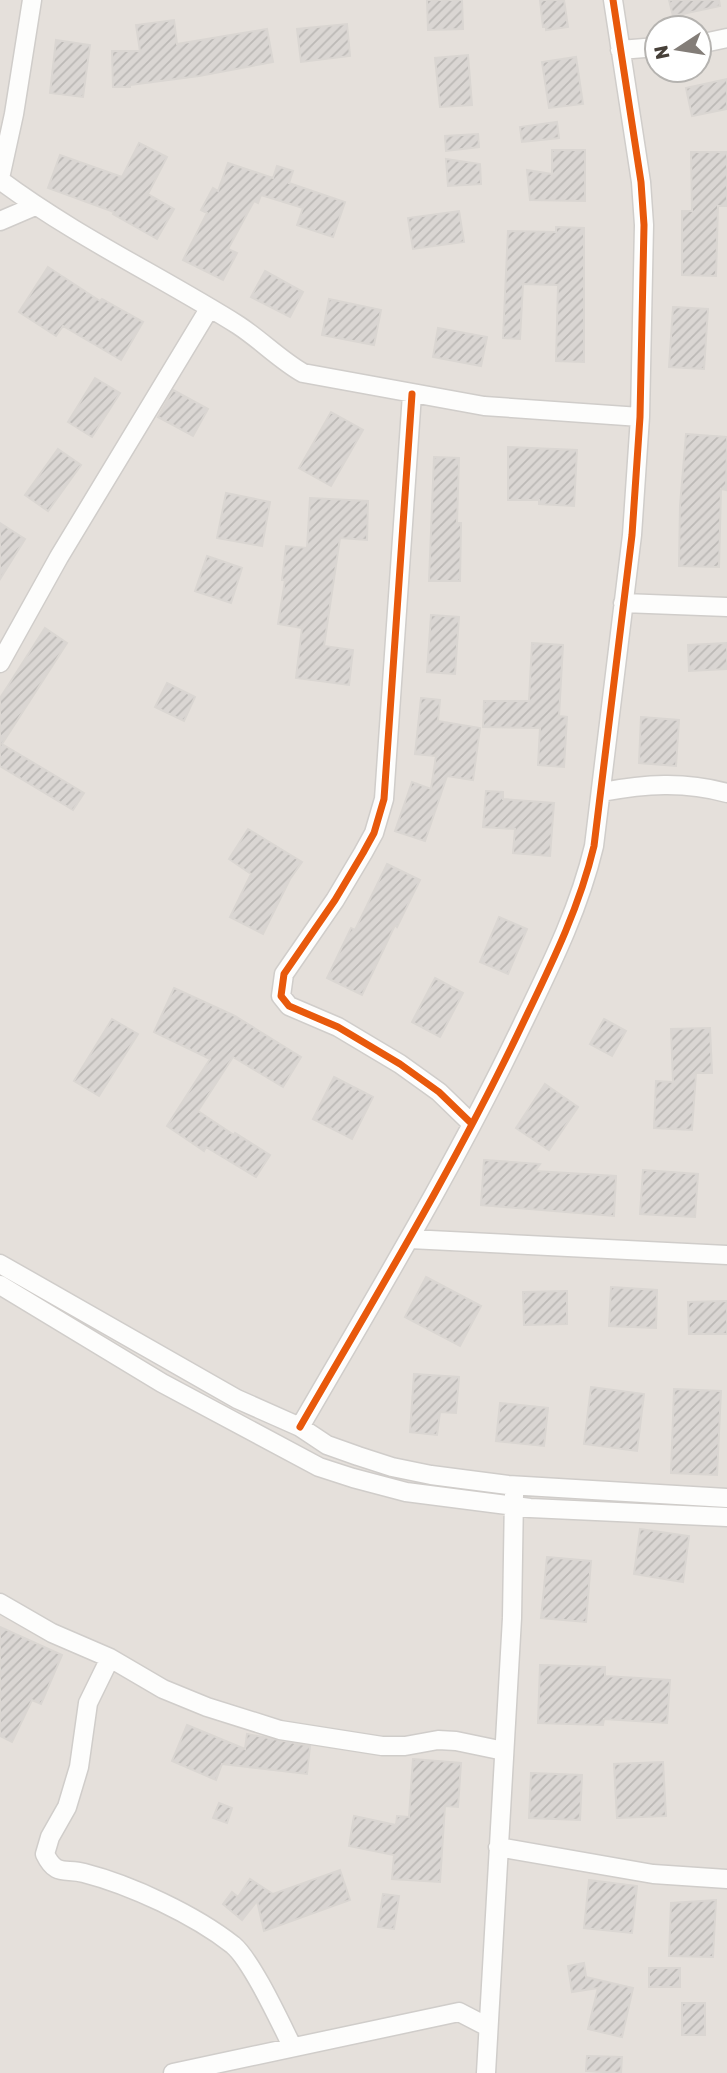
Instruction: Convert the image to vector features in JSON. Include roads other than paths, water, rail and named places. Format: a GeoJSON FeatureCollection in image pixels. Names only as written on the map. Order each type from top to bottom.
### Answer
{"type":"FeatureCollection","features":[{"type":"Feature","properties":{"kind":"street"},"geometry":{"type":"LineString","coordinates":[[32,0],[14,114],[0,179],[35,206],[239,326],[303,373],[484,406],[640,417]]}},
{"type":"Feature","properties":{"kind":"street"},"geometry":{"type":"LineString","coordinates":[[300,1427],[410,1239],[505,1061],[572,920],[594,846],[632,535],[640,417],[644,225],[641,182],[613,0]]}},
{"type":"Feature","properties":{"kind":"street"},"geometry":{"type":"LineString","coordinates":[[620,50],[643,48]]}},
{"type":"Feature","properties":{"kind":"street"},"geometry":{"type":"LineString","coordinates":[[0,221],[35,206]]}},
{"type":"Feature","properties":{"kind":"street"},"geometry":{"type":"LineString","coordinates":[[0,663],[59,557],[209,309]]}},
{"type":"Feature","properties":{"kind":"street"},"geometry":{"type":"LineString","coordinates":[[412,394],[384,799],[374,833],[363,853],[284,974],[281,996],[289,1006],[338,1027],[400,1064],[439,1092],[471,1124]]}},
{"type":"Feature","properties":{"kind":"street"},"geometry":{"type":"LineString","coordinates":[[623,603],[727,607]]}},
{"type":"Feature","properties":{"kind":"street"},"geometry":{"type":"LineString","coordinates":[[602,792],[642,784],[674,784],[705,787],[727,793]]}},
{"type":"Feature","properties":{"kind":"street"},"geometry":{"type":"LineString","coordinates":[[410,1239],[727,1255]]}},
{"type":"Feature","properties":{"kind":"street"},"geometry":{"type":"LineString","coordinates":[[0,1264],[237,1399],[300,1427],[327,1445],[392,1467],[514,1485],[727,1498]]}},
{"type":"Feature","properties":{"kind":"street"},"geometry":{"type":"LineString","coordinates":[[0,1286],[162,1383],[319,1467],[379,1487],[514,1506],[727,1517]]}},
{"type":"Feature","properties":{"kind":"street"},"geometry":{"type":"LineString","coordinates":[[486,2073],[512,1618],[514,1485]]}},
{"type":"Feature","properties":{"kind":"street"},"geometry":{"type":"LineString","coordinates":[[0,1603],[52,1633],[110,1658],[163,1689],[207,1707],[280,1730],[382,1746],[405,1746],[438,1740],[504,1751]]}},
{"type":"Feature","properties":{"kind":"street"},"geometry":{"type":"LineString","coordinates":[[110,1658],[88,1703],[75,1781],[67,1807],[50,1837],[45,1854],[50,1866],[64,1872],[82,1872],[137,1892],[205,1925],[236,1948],[254,1975],[292,2046]]}},
{"type":"Feature","properties":{"kind":"street"},"geometry":{"type":"LineString","coordinates":[[498,1847],[653,1874],[727,1879]]}},
{"type":"Feature","properties":{"kind":"street"},"geometry":{"type":"LineString","coordinates":[[173,2073],[459,2012],[488,2027]]}}]}
